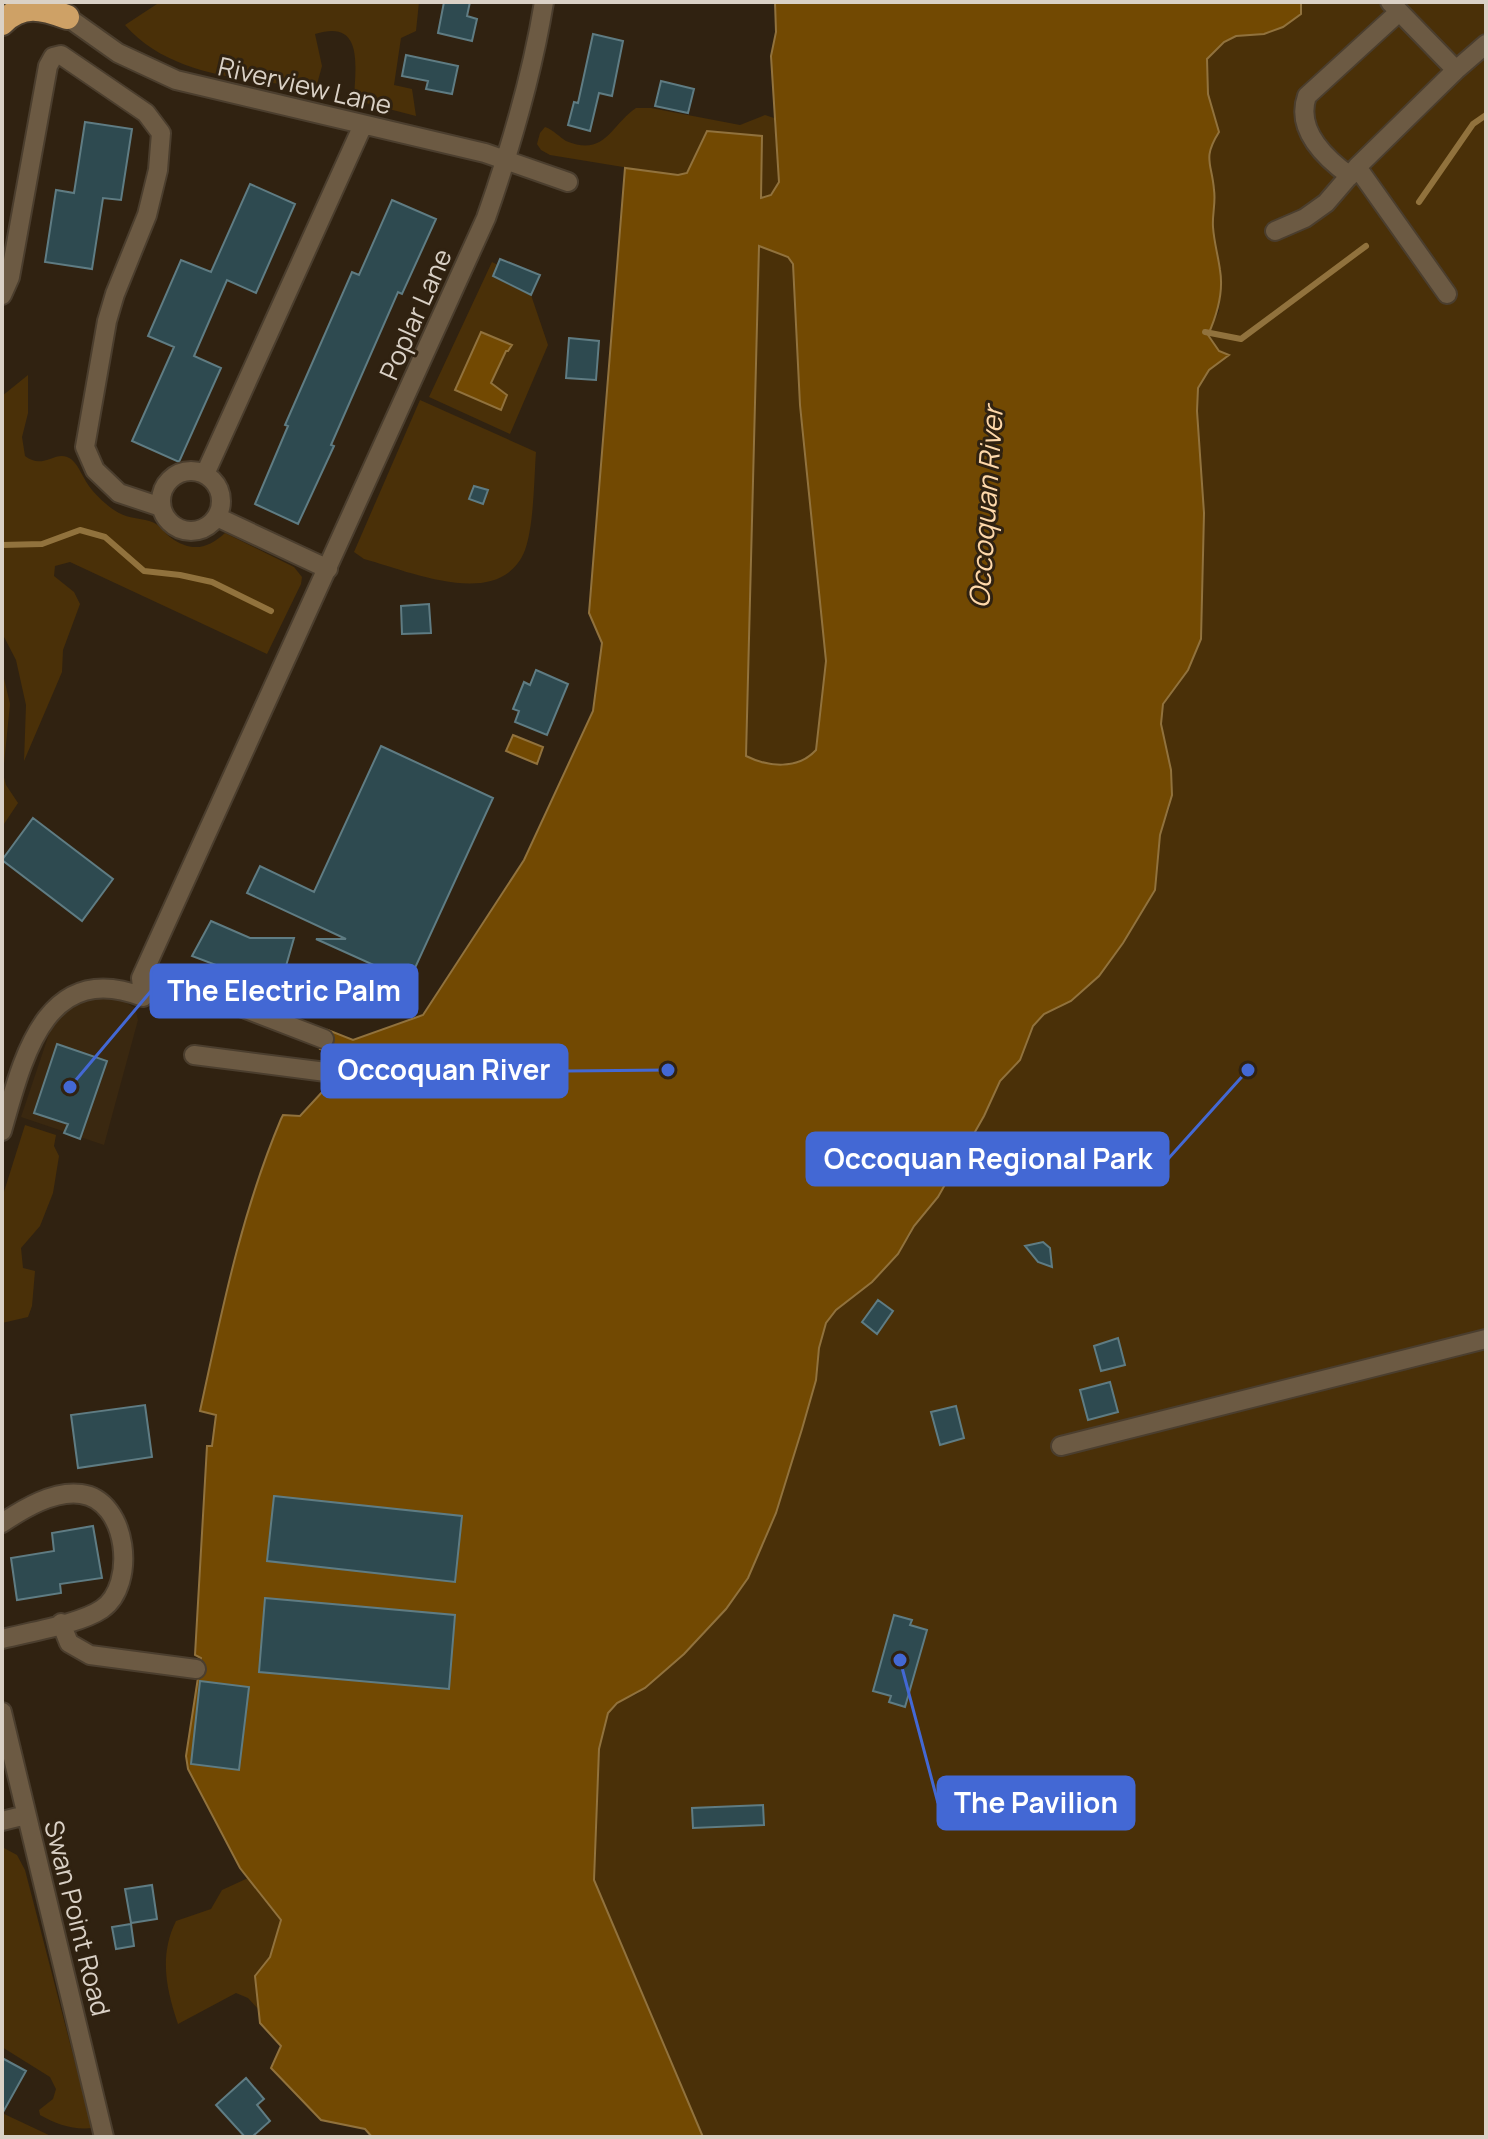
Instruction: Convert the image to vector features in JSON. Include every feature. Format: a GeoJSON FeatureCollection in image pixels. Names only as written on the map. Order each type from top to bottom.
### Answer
{"type":"FeatureCollection","features":[{"type":"Feature","properties":{"kind":"highway"},"geometry":{"type":"LineString","coordinates":[[2,23],[25,8],[49,10],[67,17]]}},
{"type":"Feature","properties":{"kind":"street","name":"Riverview Lane"},"geometry":{"type":"LineString","coordinates":[[47,2],[118,53],[176,80],[506,160],[568,182]]}},
{"type":"Feature","properties":{"kind":"street","name":"Poplar Lane"},"geometry":{"type":"LineString","coordinates":[[2,1131],[31,1040],[51,1012],[80,993],[96,989],[116,989],[143,997],[141,978],[471,255],[506,160],[535,59],[544,2]]}},
{"type":"Feature","properties":{"kind":"street"},"geometry":{"type":"LineString","coordinates":[[1447,294],[1354,171],[1315,145],[1304,106],[1307,96],[1395,7],[1456,70]]}},
{"type":"Feature","properties":{"kind":"street"},"geometry":{"type":"LineString","coordinates":[[1275,231],[1305,218],[1326,203],[1354,171],[1486,44]]}},
{"type":"Feature","properties":{"kind":"street"},"geometry":{"type":"LineString","coordinates":[[2,295],[10,277],[44,79],[51,59],[61,55],[149,116],[159,128],[161,137],[158,170],[147,215],[107,321],[85,447],[95,470],[119,493],[161,507]]}},
{"type":"Feature","properties":{"kind":"street"},"geometry":{"type":"LineString","coordinates":[[205,474],[363,125]]}},
{"type":"Feature","properties":{"kind":"street"},"geometry":{"type":"LineString","coordinates":[[196,471],[205,474],[213,480],[221,498],[217,517],[204,529],[186,531],[170,523],[161,507],[163,488],[177,474],[196,471]]}},
{"type":"Feature","properties":{"kind":"street"},"geometry":{"type":"LineString","coordinates":[[217,517],[328,569]]}},
{"type":"Feature","properties":{"kind":"street"},"geometry":{"type":"LineString","coordinates":[[186,986],[324,1039]]}},
{"type":"Feature","properties":{"kind":"street"},"geometry":{"type":"LineString","coordinates":[[194,1055],[326,1072]]}},
{"type":"Feature","properties":{"kind":"street"},"geometry":{"type":"LineString","coordinates":[[1061,1446],[1486,1339]]}},
{"type":"Feature","properties":{"kind":"street"},"geometry":{"type":"LineString","coordinates":[[2,1523],[42,1501],[76,1494],[91,1496],[113,1518],[122,1548],[123,1565],[120,1589],[110,1603],[92,1616],[2,1639]]}},
{"type":"Feature","properties":{"kind":"street"},"geometry":{"type":"LineString","coordinates":[[61,1623],[69,1643],[90,1655],[196,1669]]}},
{"type":"Feature","properties":{"kind":"street","name":"Swan Point Road"},"geometry":{"type":"LineString","coordinates":[[2,1712],[104,2137]]}},
{"type":"Feature","properties":{"kind":"street"},"geometry":{"type":"LineString","coordinates":[[2,1821],[26,1815]]}},
{"type":"Feature","properties":{"kind":"shaded area"},"geometry":{"type":"Polygon","coordinates":[[[160,2],[419,2],[416,31],[401,38],[394,85],[412,89],[416,116],[354,100],[354,49],[350,39],[342,33],[331,31],[315,34],[322,66],[316,88],[240,79],[189,66],[165,56],[144,43],[125,25],[160,2]]]}},
{"type":"Feature","properties":{"kind":"shaded area"},"geometry":{"type":"Polygon","coordinates":[[[1301,2],[1486,2],[1486,2137],[703,2137],[594,1880],[599,1749],[608,1713],[617,1703],[637,1694],[684,1654],[726,1609],[748,1578],[776,1513],[802,1429],[816,1380],[819,1348],[826,1323],[836,1310],[872,1282],[938,1197],[1000,1081],[1020,1060],[1033,1026],[1044,1014],[1059,1008],[1155,890],[1160,835],[1170,807],[1171,770],[1161,723],[1163,704],[1188,670],[1203,578],[1204,513],[1198,388],[1209,370],[1229,355],[1219,351],[1208,335],[1219,311],[1221,272],[1213,223],[1215,191],[1207,159],[1217,123],[1208,94],[1207,59],[1224,42],[1236,36],[1264,34],[1301,2]]]}},
{"type":"Feature","properties":{"kind":"shaded area"},"geometry":{"type":"Polygon","coordinates":[[[636,108],[651,108],[740,125],[765,115],[774,118],[779,182],[776,188],[770,195],[761,198],[762,137],[707,131],[687,173],[678,176],[550,155],[537,144],[545,127],[566,141],[590,145],[606,137],[636,108]]]}},
{"type":"Feature","properties":{"kind":"shaded area"},"geometry":{"type":"Polygon","coordinates":[[[759,245],[788,257],[793,264],[800,405],[826,661],[816,750],[801,761],[783,765],[746,757],[759,245]]]}},
{"type":"Feature","properties":{"kind":"shaded area"},"geometry":{"type":"Polygon","coordinates":[[[492,262],[498,265],[493,277],[531,295],[548,345],[510,434],[429,397],[492,262]]]}},
{"type":"Feature","properties":{"kind":"shaded area"},"geometry":{"type":"Polygon","coordinates":[[[28,375],[28,413],[22,437],[25,456],[38,461],[60,456],[71,459],[103,501],[121,514],[153,522],[177,542],[191,547],[205,546],[225,533],[294,567],[302,577],[267,654],[70,562],[55,566],[54,576],[74,592],[80,604],[63,650],[62,672],[24,761],[26,705],[16,660],[2,633],[2,396],[28,375]]]}},
{"type":"Feature","properties":{"kind":"shaded area"},"geometry":{"type":"Polygon","coordinates":[[[420,400],[536,452],[532,515],[525,550],[513,569],[496,579],[475,583],[428,578],[364,559],[354,552],[420,400]]]}},
{"type":"Feature","properties":{"kind":"shaded area"},"geometry":{"type":"Polygon","coordinates":[[[2,670],[10,704],[3,774],[18,803],[2,827],[2,670]]]}},
{"type":"Feature","properties":{"kind":"shaded area"},"geometry":{"type":"Polygon","coordinates":[[[91,997],[123,1001],[135,1008],[138,1020],[104,1145],[21,1117],[50,1031],[68,1008],[91,997]]]}},
{"type":"Feature","properties":{"kind":"shaded area"},"geometry":{"type":"Polygon","coordinates":[[[25,1125],[56,1135],[54,1146],[59,1156],[53,1193],[40,1226],[21,1248],[23,1268],[35,1271],[32,1306],[28,1317],[2,1323],[2,1198],[25,1125]]]}},
{"type":"Feature","properties":{"kind":"shaded area"},"geometry":{"type":"Polygon","coordinates":[[[2,1847],[17,1855],[25,1870],[92,2128],[65,2126],[40,2115],[39,2110],[53,2099],[56,2089],[50,2077],[2,2047],[2,1847]]]}},
{"type":"Feature","properties":{"kind":"shaded area"},"geometry":{"type":"Polygon","coordinates":[[[248,1878],[281,1920],[270,1957],[255,1976],[258,2009],[248,1998],[236,1993],[178,2024],[166,1972],[167,1947],[176,1921],[211,1909],[222,1890],[248,1878]]]}},
{"type":"Feature","properties":{"kind":"shaded area"},"geometry":{"type":"Polygon","coordinates":[[[2,2113],[53,2137],[2,2137],[2,2113]]]}},
{"type":"Feature","properties":{"kind":"water","name":"Occoquan River"},"geometry":{"type":"Polygon","coordinates":[[[775,2],[1301,2],[1301,14],[1283,27],[1264,34],[1236,36],[1224,42],[1207,59],[1208,94],[1219,132],[1209,161],[1221,287],[1217,312],[1208,335],[1219,351],[1229,355],[1209,370],[1198,388],[1204,513],[1201,639],[1188,670],[1163,704],[1161,724],[1171,770],[1172,795],[1160,835],[1155,890],[1099,976],[1071,1001],[1044,1014],[1033,1026],[1020,1060],[1000,1081],[938,1197],[914,1226],[898,1254],[872,1282],[836,1310],[826,1323],[819,1348],[816,1380],[802,1429],[776,1513],[748,1578],[726,1609],[684,1654],[645,1688],[617,1703],[608,1713],[599,1749],[594,1880],[703,2137],[372,2137],[365,2129],[321,2120],[271,2068],[281,2046],[260,2023],[255,1976],[270,1957],[281,1920],[240,1868],[188,1769],[186,1756],[201,1658],[195,1655],[207,1446],[212,1446],[216,1415],[200,1411],[244,1227],[281,1119],[283,1115],[300,1116],[324,1090],[327,1066],[349,1068],[351,1062],[320,1049],[328,1030],[353,1040],[423,1015],[524,860],[593,711],[602,643],[589,613],[625,168],[678,175],[687,173],[707,131],[762,136],[761,198],[771,195],[779,182],[771,56],[776,32],[775,2]],[[759,246],[746,756],[764,763],[782,765],[801,761],[816,750],[826,661],[800,405],[793,264],[788,257],[759,246]]]}},
{"type":"Feature","properties":{"kind":"water"},"geometry":{"type":"Polygon","coordinates":[[[481,332],[512,345],[491,383],[507,395],[501,410],[455,390],[481,332]]]}},
{"type":"Feature","properties":{"kind":"water"},"geometry":{"type":"Polygon","coordinates":[[[513,735],[543,747],[537,764],[506,751],[513,735]]]}},
{"type":"Feature","properties":{"kind":"building"},"geometry":{"type":"Polygon","coordinates":[[[444,2],[470,2],[467,16],[477,19],[472,41],[438,33],[444,2]]]}},
{"type":"Feature","properties":{"kind":"building"},"geometry":{"type":"Polygon","coordinates":[[[593,34],[623,41],[612,96],[599,93],[590,131],[568,125],[574,102],[578,103],[593,34]]]}},
{"type":"Feature","properties":{"kind":"building"},"geometry":{"type":"Polygon","coordinates":[[[406,55],[458,66],[452,94],[426,89],[428,81],[402,76],[406,55]]]}},
{"type":"Feature","properties":{"kind":"building"},"geometry":{"type":"Polygon","coordinates":[[[661,81],[694,89],[688,113],[655,106],[661,81]]]}},
{"type":"Feature","properties":{"kind":"building"},"geometry":{"type":"Polygon","coordinates":[[[85,122],[132,129],[121,200],[103,198],[92,269],[45,262],[56,190],[74,193],[85,122]]]}},
{"type":"Feature","properties":{"kind":"building"},"geometry":{"type":"Polygon","coordinates":[[[250,184],[295,204],[256,293],[227,280],[194,356],[221,368],[179,462],[132,441],[174,347],[148,336],[181,260],[211,272],[250,184]]]}},
{"type":"Feature","properties":{"kind":"building"},"geometry":{"type":"Polygon","coordinates":[[[392,200],[436,219],[402,294],[398,292],[298,524],[255,504],[288,426],[285,425],[352,272],[359,275],[392,200]]]}},
{"type":"Feature","properties":{"kind":"building"},"geometry":{"type":"Polygon","coordinates":[[[500,259],[540,275],[531,295],[493,276],[500,259]]]}},
{"type":"Feature","properties":{"kind":"building"},"geometry":{"type":"Polygon","coordinates":[[[569,338],[599,341],[596,380],[566,378],[569,338]]]}},
{"type":"Feature","properties":{"kind":"building"},"geometry":{"type":"Polygon","coordinates":[[[474,486],[488,490],[483,504],[469,499],[474,486]]]}},
{"type":"Feature","properties":{"kind":"building"},"geometry":{"type":"Polygon","coordinates":[[[429,604],[431,633],[402,634],[401,606],[429,604]]]}},
{"type":"Feature","properties":{"kind":"building"},"geometry":{"type":"Polygon","coordinates":[[[536,670],[568,684],[547,735],[515,722],[519,711],[513,709],[524,682],[530,685],[536,670]]]}},
{"type":"Feature","properties":{"kind":"building"},"geometry":{"type":"Polygon","coordinates":[[[381,746],[493,798],[409,981],[316,939],[346,939],[247,893],[260,866],[314,892],[381,746]]]}},
{"type":"Feature","properties":{"kind":"building"},"geometry":{"type":"Polygon","coordinates":[[[33,818],[113,879],[82,921],[2,860],[33,818]]]}},
{"type":"Feature","properties":{"kind":"building"},"geometry":{"type":"Polygon","coordinates":[[[211,921],[250,938],[294,938],[284,973],[237,973],[192,956],[211,921]]]}},
{"type":"Feature","properties":{"kind":"building"},"geometry":{"type":"Polygon","coordinates":[[[57,1044],[107,1061],[80,1139],[64,1133],[68,1124],[34,1113],[57,1044]]]}},
{"type":"Feature","properties":{"kind":"building"},"geometry":{"type":"Polygon","coordinates":[[[1043,1242],[1050,1248],[1052,1267],[1038,1262],[1025,1246],[1043,1242]]]}},
{"type":"Feature","properties":{"kind":"building"},"geometry":{"type":"Polygon","coordinates":[[[878,1300],[893,1311],[877,1334],[862,1322],[878,1300]]]}},
{"type":"Feature","properties":{"kind":"building"},"geometry":{"type":"Polygon","coordinates":[[[1118,1338],[1125,1365],[1101,1371],[1094,1346],[1118,1338]]]}},
{"type":"Feature","properties":{"kind":"building"},"geometry":{"type":"Polygon","coordinates":[[[1110,1382],[1118,1412],[1088,1420],[1080,1390],[1110,1382]]]}},
{"type":"Feature","properties":{"kind":"building"},"geometry":{"type":"Polygon","coordinates":[[[145,1405],[152,1457],[78,1468],[71,1415],[145,1405]]]}},
{"type":"Feature","properties":{"kind":"building"},"geometry":{"type":"Polygon","coordinates":[[[956,1406],[964,1438],[940,1445],[931,1412],[956,1406]]]}},
{"type":"Feature","properties":{"kind":"building"},"geometry":{"type":"Polygon","coordinates":[[[274,1496],[462,1516],[455,1582],[267,1561],[274,1496]]]}},
{"type":"Feature","properties":{"kind":"building"},"geometry":{"type":"Polygon","coordinates":[[[93,1526],[102,1578],[60,1584],[61,1593],[17,1600],[11,1558],[54,1551],[52,1533],[93,1526]]]}},
{"type":"Feature","properties":{"kind":"building"},"geometry":{"type":"Polygon","coordinates":[[[265,1598],[455,1615],[449,1689],[259,1672],[265,1598]]]}},
{"type":"Feature","properties":{"kind":"building"},"geometry":{"type":"Polygon","coordinates":[[[894,1615],[912,1620],[910,1625],[927,1630],[905,1707],[889,1702],[891,1696],[873,1691],[894,1615]]]}},
{"type":"Feature","properties":{"kind":"building"},"geometry":{"type":"Polygon","coordinates":[[[200,1681],[249,1687],[239,1770],[191,1764],[200,1681]]]}},
{"type":"Feature","properties":{"kind":"building"},"geometry":{"type":"Polygon","coordinates":[[[763,1805],[764,1825],[693,1828],[692,1808],[763,1805]]]}},
{"type":"Feature","properties":{"kind":"building"},"geometry":{"type":"Polygon","coordinates":[[[152,1885],[157,1919],[131,1923],[125,1889],[152,1885]]]}},
{"type":"Feature","properties":{"kind":"building"},"geometry":{"type":"Polygon","coordinates":[[[131,1924],[134,1946],[116,1949],[112,1927],[131,1924]]]}},
{"type":"Feature","properties":{"kind":"building"},"geometry":{"type":"Polygon","coordinates":[[[2,2058],[26,2071],[2,2114],[2,2058]]]}},
{"type":"Feature","properties":{"kind":"building"},"geometry":{"type":"Polygon","coordinates":[[[246,2078],[264,2099],[257,2105],[270,2121],[252,2137],[245,2137],[216,2105],[246,2078]]]}},
{"type":"Feature","properties":{"kind":"waterway"},"geometry":{"type":"LineString","coordinates":[[1419,202],[1473,124],[1486,115]]}},
{"type":"Feature","properties":{"kind":"waterway"},"geometry":{"type":"LineString","coordinates":[[1205,332],[1241,339],[1366,246]]}},
{"type":"Feature","properties":{"kind":"waterway"},"geometry":{"type":"LineString","coordinates":[[2,545],[42,544],[80,530],[105,537],[144,571],[212,582],[271,611]]}},
{"type":"Feature","properties":{"kind":"place","name":"Occoquan River"},"geometry":{"type":"Point","coordinates":[668,1070]}},
{"type":"Feature","properties":{"kind":"place","name":"Occoquan Regional Park"},"geometry":{"type":"Point","coordinates":[1248,1070]}},
{"type":"Feature","properties":{"kind":"place","name":"The Electric Palm"},"geometry":{"type":"Point","coordinates":[70,1087]}},
{"type":"Feature","properties":{"kind":"place","name":"The Pavilion"},"geometry":{"type":"Point","coordinates":[900,1660]}}]}
